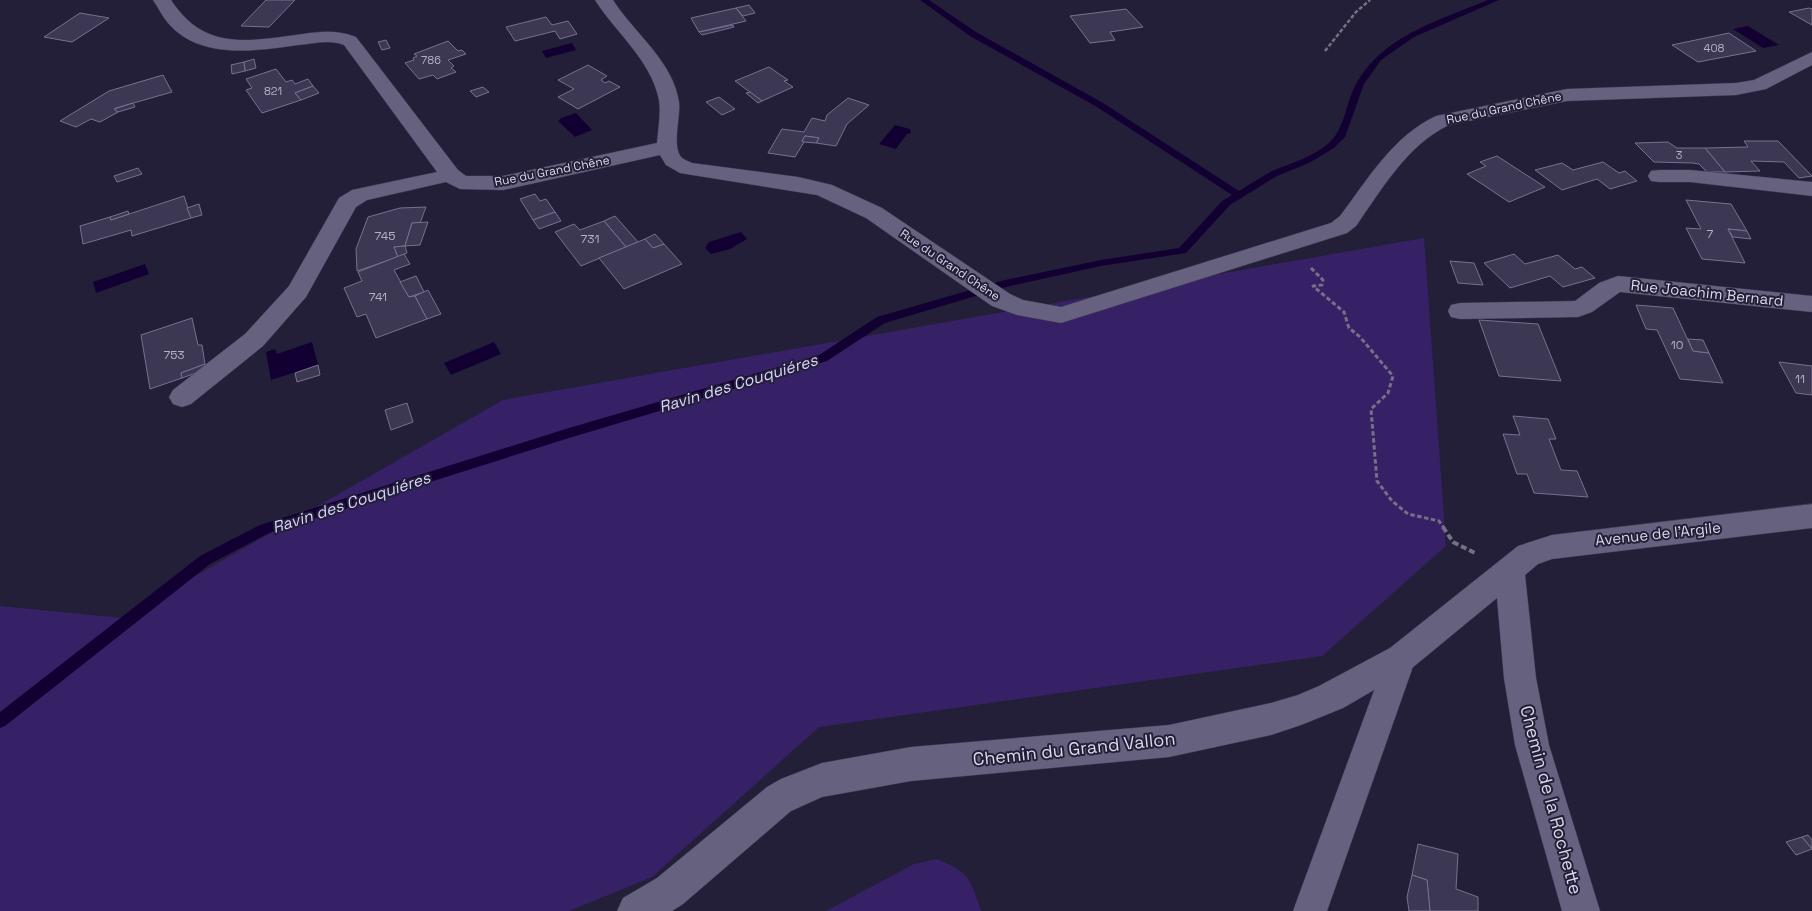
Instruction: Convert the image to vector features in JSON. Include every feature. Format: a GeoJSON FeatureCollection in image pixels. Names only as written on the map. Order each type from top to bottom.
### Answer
{"type":"FeatureCollection","features":[{"type":"Feature","properties":{"kind":"street"},"geometry":{"type":"LineString","coordinates":[[162,0],[180,25],[206,41],[222,46],[248,46],[323,36],[350,41],[450,175],[360,195],[347,203],[298,291],[254,340],[182,397]]}},
{"type":"Feature","properties":{"kind":"street"},"geometry":{"type":"LineString","coordinates":[[604,0],[611,11],[632,34],[662,78],[669,102],[667,147]]}},
{"type":"Feature","properties":{"kind":"street","name":"Rue du Grand Chêne"},"geometry":{"type":"LineString","coordinates":[[450,175],[460,182],[503,182],[667,147],[673,161],[687,169],[803,185],[845,199],[888,222],[991,295],[1017,306],[1056,315],[1075,312],[1338,228],[1348,220],[1407,143],[1433,124],[1453,117],[1567,95],[1736,89],[1759,85],[1812,58]]}},
{"type":"Feature","properties":{"kind":"street"},"geometry":{"type":"LineString","coordinates":[[1660,176],[1690,176],[1812,189]]}},
{"type":"Feature","properties":{"kind":"street","name":"Rue Joachim Bernard"},"geometry":{"type":"LineString","coordinates":[[1460,310],[1578,309],[1585,306],[1608,287],[1618,284],[1812,304]]}},
{"type":"Feature","properties":{"kind":"street","name":"Avenue de l'Argile"},"geometry":{"type":"LineString","coordinates":[[1509,569],[1528,555],[1552,547],[1812,516]]}},
{"type":"Feature","properties":{"kind":"street","name":"Chemin du Grand Vallon"},"geometry":{"type":"LineString","coordinates":[[636,911],[670,891],[779,799],[808,785],[892,767],[1142,744],[1212,733],[1301,710],[1331,697],[1401,658],[1509,569]]}},
{"type":"Feature","properties":{"kind":"street","name":"Chemin de la Rochette"},"geometry":{"type":"LineString","coordinates":[[1509,569],[1520,678],[1532,744],[1581,911]]}},
{"type":"Feature","properties":{"kind":"lane"},"geometry":{"type":"LineString","coordinates":[[1310,911],[1401,658]]}},
{"type":"Feature","properties":{"kind":"path"},"geometry":{"type":"LineString","coordinates":[[1325,51],[1356,12],[1370,0]]}},
{"type":"Feature","properties":{"kind":"path"},"geometry":{"type":"LineString","coordinates":[[1316,235],[1306,264],[1323,280],[1322,285],[1312,286],[1344,312],[1349,328],[1360,337],[1393,376],[1388,393],[1370,409],[1377,481],[1392,501],[1408,514],[1439,521],[1453,542],[1509,569]]}},
{"type":"Feature","properties":{"kind":"shaded area"},"geometry":{"type":"Polygon","coordinates":[[[1748,26],[1779,45],[1763,48],[1733,29],[1748,26]]]}},
{"type":"Feature","properties":{"kind":"shaded area"},"geometry":{"type":"Polygon","coordinates":[[[572,43],[576,50],[546,58],[542,51],[572,43]]]}},
{"type":"Feature","properties":{"kind":"shaded area"},"geometry":{"type":"Polygon","coordinates":[[[576,113],[592,130],[575,137],[558,121],[561,118],[576,113]]]}},
{"type":"Feature","properties":{"kind":"shaded area"},"geometry":{"type":"Polygon","coordinates":[[[895,125],[910,129],[911,133],[907,134],[896,149],[879,144],[895,125]]]}},
{"type":"Feature","properties":{"kind":"shaded area"},"geometry":{"type":"Polygon","coordinates":[[[741,232],[747,239],[730,249],[711,254],[705,248],[709,242],[741,232]]]}},
{"type":"Feature","properties":{"kind":"shaded area"},"geometry":{"type":"Polygon","coordinates":[[[1424,238],[1446,546],[1322,656],[819,727],[652,877],[569,911],[0,911],[0,606],[122,618],[503,400],[1424,238]]]}},
{"type":"Feature","properties":{"kind":"shaded area"},"geometry":{"type":"Polygon","coordinates":[[[145,264],[149,274],[96,293],[93,282],[145,264]]]}},
{"type":"Feature","properties":{"kind":"shaded area"},"geometry":{"type":"Polygon","coordinates":[[[312,342],[318,365],[271,380],[266,352],[275,349],[277,354],[312,342]]]}},
{"type":"Feature","properties":{"kind":"shaded area"},"geometry":{"type":"Polygon","coordinates":[[[494,342],[501,354],[451,375],[444,363],[494,342]]]}},
{"type":"Feature","properties":{"kind":"shaded area"},"geometry":{"type":"Polygon","coordinates":[[[936,859],[962,872],[971,883],[981,911],[826,911],[914,864],[936,859]]]}},
{"type":"Feature","properties":{"kind":"building"},"geometry":{"type":"Polygon","coordinates":[[[266,0],[295,0],[269,27],[241,26],[266,0]]]}},
{"type":"Feature","properties":{"kind":"building"},"geometry":{"type":"Polygon","coordinates":[[[749,5],[755,13],[743,16],[736,8],[749,5]]]}},
{"type":"Feature","properties":{"kind":"building"},"geometry":{"type":"Polygon","coordinates":[[[736,8],[746,21],[699,32],[691,18],[736,8]]]}},
{"type":"Feature","properties":{"kind":"building"},"geometry":{"type":"Polygon","coordinates":[[[1126,9],[1143,27],[1110,32],[1115,40],[1090,43],[1070,16],[1126,9]]]}},
{"type":"Feature","properties":{"kind":"building"},"geometry":{"type":"Polygon","coordinates":[[[1812,9],[1812,25],[1789,12],[1812,9]]]}},
{"type":"Feature","properties":{"kind":"building"},"geometry":{"type":"Polygon","coordinates":[[[80,13],[109,18],[72,42],[44,37],[80,13]]]}},
{"type":"Feature","properties":{"kind":"building"},"geometry":{"type":"Polygon","coordinates":[[[546,17],[552,25],[568,21],[577,34],[560,39],[555,31],[515,41],[506,27],[546,17]]]}},
{"type":"Feature","properties":{"kind":"building"},"geometry":{"type":"Polygon","coordinates":[[[733,25],[734,27],[702,35],[699,32],[733,25]]]}},
{"type":"Feature","properties":{"kind":"building"},"geometry":{"type":"Polygon","coordinates":[[[1729,33],[1756,51],[1698,62],[1672,45],[1729,33]]]}},
{"type":"Feature","properties":{"kind":"building"},"geometry":{"type":"Polygon","coordinates":[[[386,40],[390,48],[382,50],[378,42],[386,40]]]}},
{"type":"Feature","properties":{"kind":"building"},"geometry":{"type":"Polygon","coordinates":[[[448,41],[458,51],[462,50],[466,54],[448,60],[454,66],[451,68],[456,72],[437,79],[433,75],[419,79],[405,63],[414,60],[413,58],[417,56],[414,54],[448,41]]]}},
{"type":"Feature","properties":{"kind":"building"},"geometry":{"type":"Polygon","coordinates":[[[254,59],[256,68],[245,71],[244,62],[254,59]]]}},
{"type":"Feature","properties":{"kind":"building"},"geometry":{"type":"Polygon","coordinates":[[[244,62],[245,71],[232,74],[231,65],[244,62]]]}},
{"type":"Feature","properties":{"kind":"building"},"geometry":{"type":"Polygon","coordinates":[[[588,65],[607,76],[601,80],[605,83],[609,81],[620,87],[578,109],[558,97],[574,89],[558,80],[588,65]]]}},
{"type":"Feature","properties":{"kind":"building"},"geometry":{"type":"Polygon","coordinates":[[[769,67],[788,80],[784,81],[793,87],[762,101],[735,81],[769,67]]]}},
{"type":"Feature","properties":{"kind":"building"},"geometry":{"type":"Polygon","coordinates":[[[276,69],[286,82],[292,80],[295,84],[308,79],[313,86],[295,93],[301,100],[262,113],[246,90],[252,88],[246,79],[276,69]]]}},
{"type":"Feature","properties":{"kind":"building"},"geometry":{"type":"Polygon","coordinates":[[[163,75],[172,92],[116,108],[114,109],[118,112],[100,122],[91,119],[76,127],[60,121],[109,91],[163,75]]]}},
{"type":"Feature","properties":{"kind":"building"},"geometry":{"type":"Polygon","coordinates":[[[313,86],[319,93],[301,100],[295,93],[313,86]]]}},
{"type":"Feature","properties":{"kind":"building"},"geometry":{"type":"Polygon","coordinates":[[[483,87],[489,92],[476,97],[470,91],[483,87]]]}},
{"type":"Feature","properties":{"kind":"building"},"geometry":{"type":"Polygon","coordinates":[[[750,92],[762,101],[758,103],[746,93],[750,92]]]}},
{"type":"Feature","properties":{"kind":"building"},"geometry":{"type":"Polygon","coordinates":[[[719,97],[735,109],[722,115],[706,102],[719,97]]]}},
{"type":"Feature","properties":{"kind":"building"},"geometry":{"type":"Polygon","coordinates":[[[848,98],[869,105],[847,124],[836,146],[816,143],[819,138],[805,136],[802,141],[804,142],[795,157],[768,153],[782,129],[804,132],[812,118],[825,121],[827,115],[848,98]]]}},
{"type":"Feature","properties":{"kind":"building"},"geometry":{"type":"Polygon","coordinates":[[[133,103],[135,107],[118,112],[114,109],[133,103]]]}},
{"type":"Feature","properties":{"kind":"building"},"geometry":{"type":"Polygon","coordinates":[[[805,136],[819,138],[816,143],[804,142],[802,141],[805,136]]]}},
{"type":"Feature","properties":{"kind":"building"},"geometry":{"type":"Polygon","coordinates":[[[1744,141],[1778,141],[1812,176],[1799,178],[1784,162],[1751,161],[1760,171],[1725,172],[1705,148],[1748,147],[1744,141]]]}},
{"type":"Feature","properties":{"kind":"building"},"geometry":{"type":"Polygon","coordinates":[[[1668,142],[1677,148],[1705,148],[1725,172],[1707,172],[1699,164],[1693,163],[1654,162],[1635,143],[1668,142]]]}},
{"type":"Feature","properties":{"kind":"building"},"geometry":{"type":"Polygon","coordinates":[[[1497,156],[1545,187],[1509,202],[1467,174],[1486,166],[1480,162],[1497,156]]]}},
{"type":"Feature","properties":{"kind":"building"},"geometry":{"type":"Polygon","coordinates":[[[1603,162],[1619,173],[1625,171],[1637,181],[1610,189],[1597,179],[1562,190],[1535,170],[1562,163],[1573,170],[1603,162]]]}},
{"type":"Feature","properties":{"kind":"building"},"geometry":{"type":"Polygon","coordinates":[[[138,168],[142,174],[117,182],[114,176],[138,168]]]}},
{"type":"Feature","properties":{"kind":"building"},"geometry":{"type":"Polygon","coordinates":[[[535,194],[540,201],[546,199],[555,212],[533,220],[520,199],[535,194]]]}},
{"type":"Feature","properties":{"kind":"building"},"geometry":{"type":"Polygon","coordinates":[[[184,196],[191,218],[132,236],[131,230],[83,244],[80,226],[110,217],[111,220],[184,196]]]}},
{"type":"Feature","properties":{"kind":"building"},"geometry":{"type":"Polygon","coordinates":[[[1686,200],[1731,204],[1747,231],[1728,229],[1745,263],[1702,259],[1686,228],[1701,229],[1686,200]]]}},
{"type":"Feature","properties":{"kind":"building"},"geometry":{"type":"Polygon","coordinates":[[[199,204],[202,215],[191,218],[187,208],[199,204]]]}},
{"type":"Feature","properties":{"kind":"building"},"geometry":{"type":"Polygon","coordinates":[[[426,207],[420,223],[412,223],[405,246],[394,247],[398,257],[357,271],[356,249],[368,217],[400,208],[426,207]]]}},
{"type":"Feature","properties":{"kind":"building"},"geometry":{"type":"Polygon","coordinates":[[[128,211],[129,214],[111,220],[110,217],[128,211]]]}},
{"type":"Feature","properties":{"kind":"building"},"geometry":{"type":"Polygon","coordinates":[[[555,212],[561,221],[539,229],[533,220],[555,212]]]}},
{"type":"Feature","properties":{"kind":"building"},"geometry":{"type":"Polygon","coordinates":[[[615,216],[638,242],[626,247],[604,221],[615,216]]]}},
{"type":"Feature","properties":{"kind":"building"},"geometry":{"type":"Polygon","coordinates":[[[604,221],[626,247],[581,266],[555,232],[574,224],[580,230],[604,221]]]}},
{"type":"Feature","properties":{"kind":"building"},"geometry":{"type":"Polygon","coordinates":[[[428,222],[420,245],[405,246],[412,223],[428,222]]]}},
{"type":"Feature","properties":{"kind":"building"},"geometry":{"type":"Polygon","coordinates":[[[1728,229],[1747,231],[1751,239],[1733,237],[1728,229]]]}},
{"type":"Feature","properties":{"kind":"building"},"geometry":{"type":"Polygon","coordinates":[[[655,234],[664,244],[653,248],[645,239],[655,234]]]}},
{"type":"Feature","properties":{"kind":"building"},"geometry":{"type":"Polygon","coordinates":[[[645,239],[653,248],[664,244],[682,264],[624,289],[599,258],[645,239]]]}},
{"type":"Feature","properties":{"kind":"building"},"geometry":{"type":"Polygon","coordinates":[[[405,246],[407,253],[398,257],[394,247],[405,246]]]}},
{"type":"Feature","properties":{"kind":"building"},"geometry":{"type":"Polygon","coordinates":[[[404,254],[410,264],[394,270],[409,297],[415,296],[427,319],[376,338],[366,314],[357,317],[344,288],[362,281],[358,272],[404,254]]]}},
{"type":"Feature","properties":{"kind":"building"},"geometry":{"type":"Polygon","coordinates":[[[1514,254],[1525,264],[1558,255],[1575,269],[1582,267],[1595,278],[1563,287],[1550,276],[1510,288],[1484,263],[1514,254]]]}},
{"type":"Feature","properties":{"kind":"building"},"geometry":{"type":"Polygon","coordinates":[[[1450,261],[1474,263],[1483,285],[1458,283],[1450,261]]]}},
{"type":"Feature","properties":{"kind":"building"},"geometry":{"type":"Polygon","coordinates":[[[416,276],[424,292],[409,297],[400,282],[416,276]]]}},
{"type":"Feature","properties":{"kind":"building"},"geometry":{"type":"Polygon","coordinates":[[[428,290],[441,314],[427,319],[415,296],[428,290]]]}},
{"type":"Feature","properties":{"kind":"building"},"geometry":{"type":"Polygon","coordinates":[[[1636,305],[1673,308],[1693,351],[1709,353],[1723,383],[1680,379],[1657,330],[1646,329],[1636,305]]]}},
{"type":"Feature","properties":{"kind":"building"},"geometry":{"type":"Polygon","coordinates":[[[192,318],[198,345],[202,345],[205,364],[181,373],[182,378],[150,389],[141,335],[192,318]]]}},
{"type":"Feature","properties":{"kind":"building"},"geometry":{"type":"Polygon","coordinates":[[[1479,320],[1538,324],[1561,381],[1499,376],[1479,320]]]}},
{"type":"Feature","properties":{"kind":"building"},"geometry":{"type":"Polygon","coordinates":[[[1688,339],[1703,340],[1709,353],[1693,351],[1688,339]]]}},
{"type":"Feature","properties":{"kind":"building"},"geometry":{"type":"Polygon","coordinates":[[[1779,362],[1812,366],[1812,395],[1796,393],[1779,362]]]}},
{"type":"Feature","properties":{"kind":"building"},"geometry":{"type":"Polygon","coordinates":[[[205,364],[207,369],[182,378],[181,373],[205,364]]]}},
{"type":"Feature","properties":{"kind":"building"},"geometry":{"type":"Polygon","coordinates":[[[318,365],[320,375],[297,382],[295,373],[318,365]]]}},
{"type":"Feature","properties":{"kind":"building"},"geometry":{"type":"Polygon","coordinates":[[[407,403],[413,422],[391,430],[385,410],[407,403]]]}},
{"type":"Feature","properties":{"kind":"building"},"geometry":{"type":"Polygon","coordinates":[[[1513,416],[1548,419],[1556,439],[1549,439],[1561,470],[1577,471],[1588,497],[1534,493],[1527,474],[1517,474],[1503,434],[1520,435],[1513,416]]]}},
{"type":"Feature","properties":{"kind":"building"},"geometry":{"type":"Polygon","coordinates":[[[1808,835],[1812,840],[1812,849],[1802,837],[1808,835]]]}},
{"type":"Feature","properties":{"kind":"building"},"geometry":{"type":"Polygon","coordinates":[[[1802,837],[1812,849],[1796,855],[1786,842],[1802,837]]]}},
{"type":"Feature","properties":{"kind":"building"},"geometry":{"type":"Polygon","coordinates":[[[1418,844],[1458,854],[1456,889],[1478,897],[1478,911],[1430,911],[1427,880],[1412,875],[1418,844]]]}},
{"type":"Feature","properties":{"kind":"building"},"geometry":{"type":"Polygon","coordinates":[[[1412,875],[1427,880],[1430,911],[1409,911],[1407,897],[1412,875]]]}},
{"type":"Feature","properties":{"kind":"waterway"},"geometry":{"type":"LineString","coordinates":[[924,0],[973,34],[1100,105],[1239,195]]}},
{"type":"Feature","properties":{"kind":"waterway","name":"Ravin des Couquiéres"},"geometry":{"type":"LineString","coordinates":[[0,721],[205,560],[265,529],[569,433],[823,358],[881,320],[1005,284],[1101,263],[1182,251],[1226,203],[1274,174],[1306,161],[1331,146],[1340,137],[1360,84],[1378,58],[1411,35],[1495,0]]}}]}
